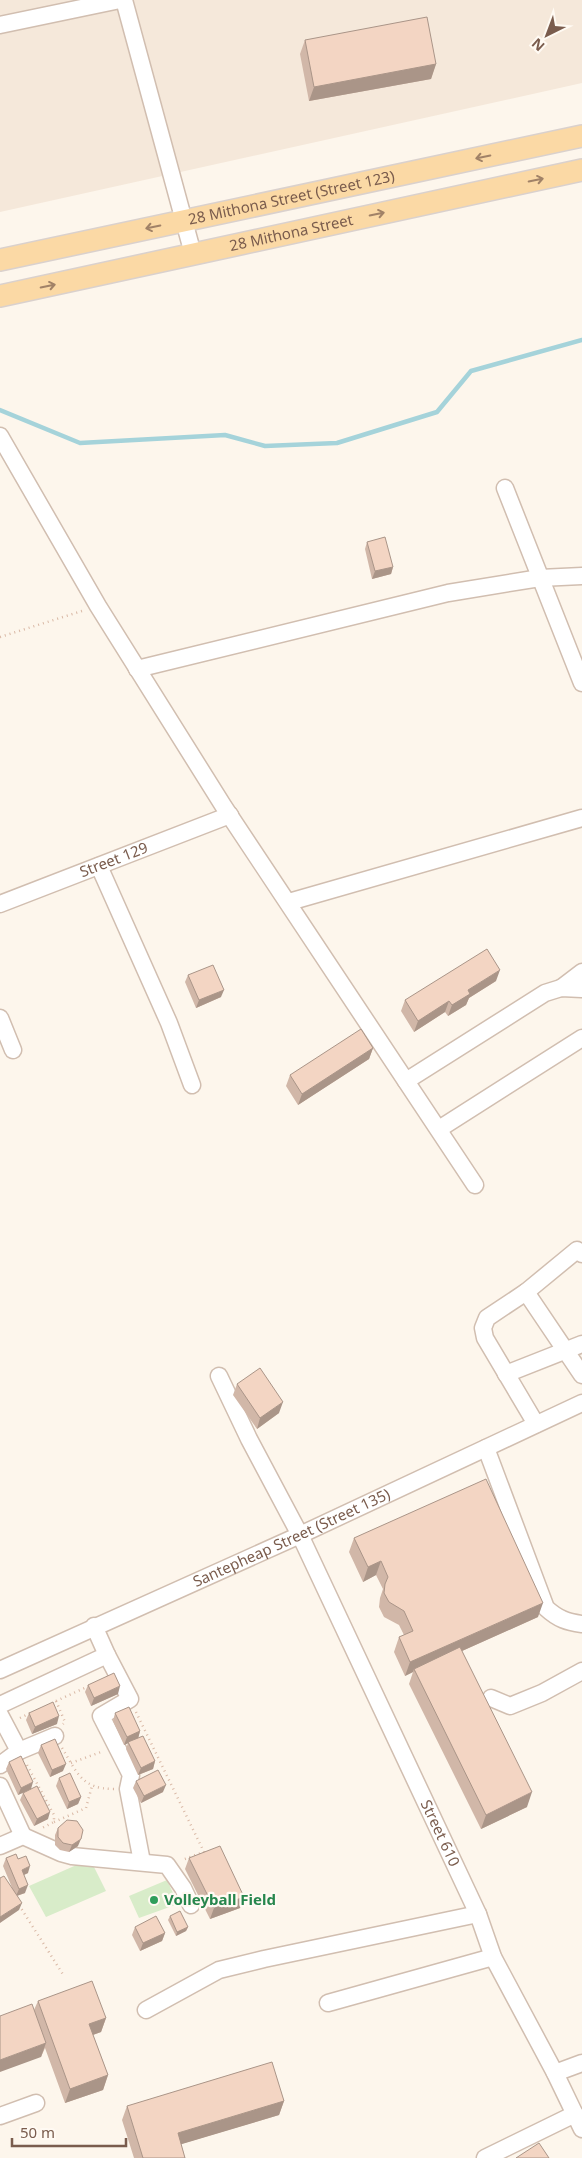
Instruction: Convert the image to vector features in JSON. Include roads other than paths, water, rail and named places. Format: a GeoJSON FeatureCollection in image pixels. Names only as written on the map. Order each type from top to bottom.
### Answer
{"type":"FeatureCollection","features":[{"type":"Feature","properties":{"kind":"main road","name":"28 Mithona Street (Street 123)"},"geometry":{"type":"LineString","coordinates":[[0,260],[582,136]]}},
{"type":"Feature","properties":{"kind":"main road","name":"28 Mithona Street"},"geometry":{"type":"LineString","coordinates":[[0,296],[582,170]]}},
{"type":"Feature","properties":{"kind":"street"},"geometry":{"type":"LineString","coordinates":[[0,25],[120,0]]}},
{"type":"Feature","properties":{"kind":"street"},"geometry":{"type":"LineString","coordinates":[[124,0],[193,254]]}},
{"type":"Feature","properties":{"kind":"street"},"geometry":{"type":"LineString","coordinates":[[0,436],[98,606],[230,815],[475,1185]]}},
{"type":"Feature","properties":{"kind":"street"},"geometry":{"type":"LineString","coordinates":[[505,488],[582,683]]}},
{"type":"Feature","properties":{"kind":"street"},"geometry":{"type":"LineString","coordinates":[[138,669],[448,592],[540,578],[582,576]]}},
{"type":"Feature","properties":{"kind":"street","name":"Street 129"},"geometry":{"type":"LineString","coordinates":[[0,904],[230,815]]}},
{"type":"Feature","properties":{"kind":"street"},"geometry":{"type":"LineString","coordinates":[[289,902],[582,818]]}},
{"type":"Feature","properties":{"kind":"street"},"geometry":{"type":"LineString","coordinates":[[99,866],[169,1023],[192,1085]]}},
{"type":"Feature","properties":{"kind":"street"},"geometry":{"type":"LineString","coordinates":[[406,1081],[545,993],[561,988],[582,972]]}},
{"type":"Feature","properties":{"kind":"street"},"geometry":{"type":"LineString","coordinates":[[561,988],[582,989]]}},
{"type":"Feature","properties":{"kind":"street"},"geometry":{"type":"LineString","coordinates":[[0,1018],[13,1050]]}},
{"type":"Feature","properties":{"kind":"street"},"geometry":{"type":"LineString","coordinates":[[439,1129],[582,1038]]}},
{"type":"Feature","properties":{"kind":"street"},"geometry":{"type":"LineString","coordinates":[[536,1424],[485,1338],[483,1328],[487,1318],[526,1292],[580,1251]]}},
{"type":"Feature","properties":{"kind":"street"},"geometry":{"type":"LineString","coordinates":[[526,1292],[582,1375]]}},
{"type":"Feature","properties":{"kind":"street"},"geometry":{"type":"LineString","coordinates":[[506,1374],[582,1344]]}},
{"type":"Feature","properties":{"kind":"street","name":"Street 610"},"geometry":{"type":"LineString","coordinates":[[219,1376],[300,1535],[478,1914],[492,1957],[555,2074],[578,2122]]}},
{"type":"Feature","properties":{"kind":"street","name":"Santepheap Street (Street 135)"},"geometry":{"type":"LineString","coordinates":[[0,1670],[94,1626],[300,1535],[582,1403]]}},
{"type":"Feature","properties":{"kind":"street"},"geometry":{"type":"LineString","coordinates":[[486,1448],[546,1608],[562,1619],[582,1624]]}},
{"type":"Feature","properties":{"kind":"street"},"geometry":{"type":"LineString","coordinates":[[94,1626],[130,1700],[101,1716],[131,1775],[128,1789],[142,1862]]}},
{"type":"Feature","properties":{"kind":"street"},"geometry":{"type":"LineString","coordinates":[[0,1705],[107,1655]]}},
{"type":"Feature","properties":{"kind":"street"},"geometry":{"type":"LineString","coordinates":[[491,1698],[510,1706],[542,1693],[582,1671]]}},
{"type":"Feature","properties":{"kind":"street"},"geometry":{"type":"LineString","coordinates":[[2,1720],[18,1751]]}},
{"type":"Feature","properties":{"kind":"street"},"geometry":{"type":"LineString","coordinates":[[0,1765],[18,1751],[55,1736]]}},
{"type":"Feature","properties":{"kind":"street"},"geometry":{"type":"LineString","coordinates":[[0,1786],[23,1836],[72,1856],[167,1865],[192,1905]]}},
{"type":"Feature","properties":{"kind":"street"},"geometry":{"type":"LineString","coordinates":[[0,1846],[23,1836]]}},
{"type":"Feature","properties":{"kind":"street"},"geometry":{"type":"LineString","coordinates":[[146,2010],[219,1970],[478,1914]]}},
{"type":"Feature","properties":{"kind":"street"},"geometry":{"type":"LineString","coordinates":[[328,2003],[492,1957]]}},
{"type":"Feature","properties":{"kind":"street"},"geometry":{"type":"LineString","coordinates":[[555,2074],[582,2063]]}},
{"type":"Feature","properties":{"kind":"street"},"geometry":{"type":"LineString","coordinates":[[0,2116],[36,2103]]}},
{"type":"Feature","properties":{"kind":"street"},"geometry":{"type":"LineString","coordinates":[[484,2158],[578,2122]]}},
{"type":"Feature","properties":{"kind":"waterway"},"geometry":{"type":"LineString","coordinates":[[0,410],[80,443],[225,435],[265,446],[337,443],[437,412],[471,371],[582,340]]}},
{"type":"Feature","properties":{"kind":"place","name":"Volleyball Field"},"geometry":{"type":"Point","coordinates":[154,1900]}}]}
